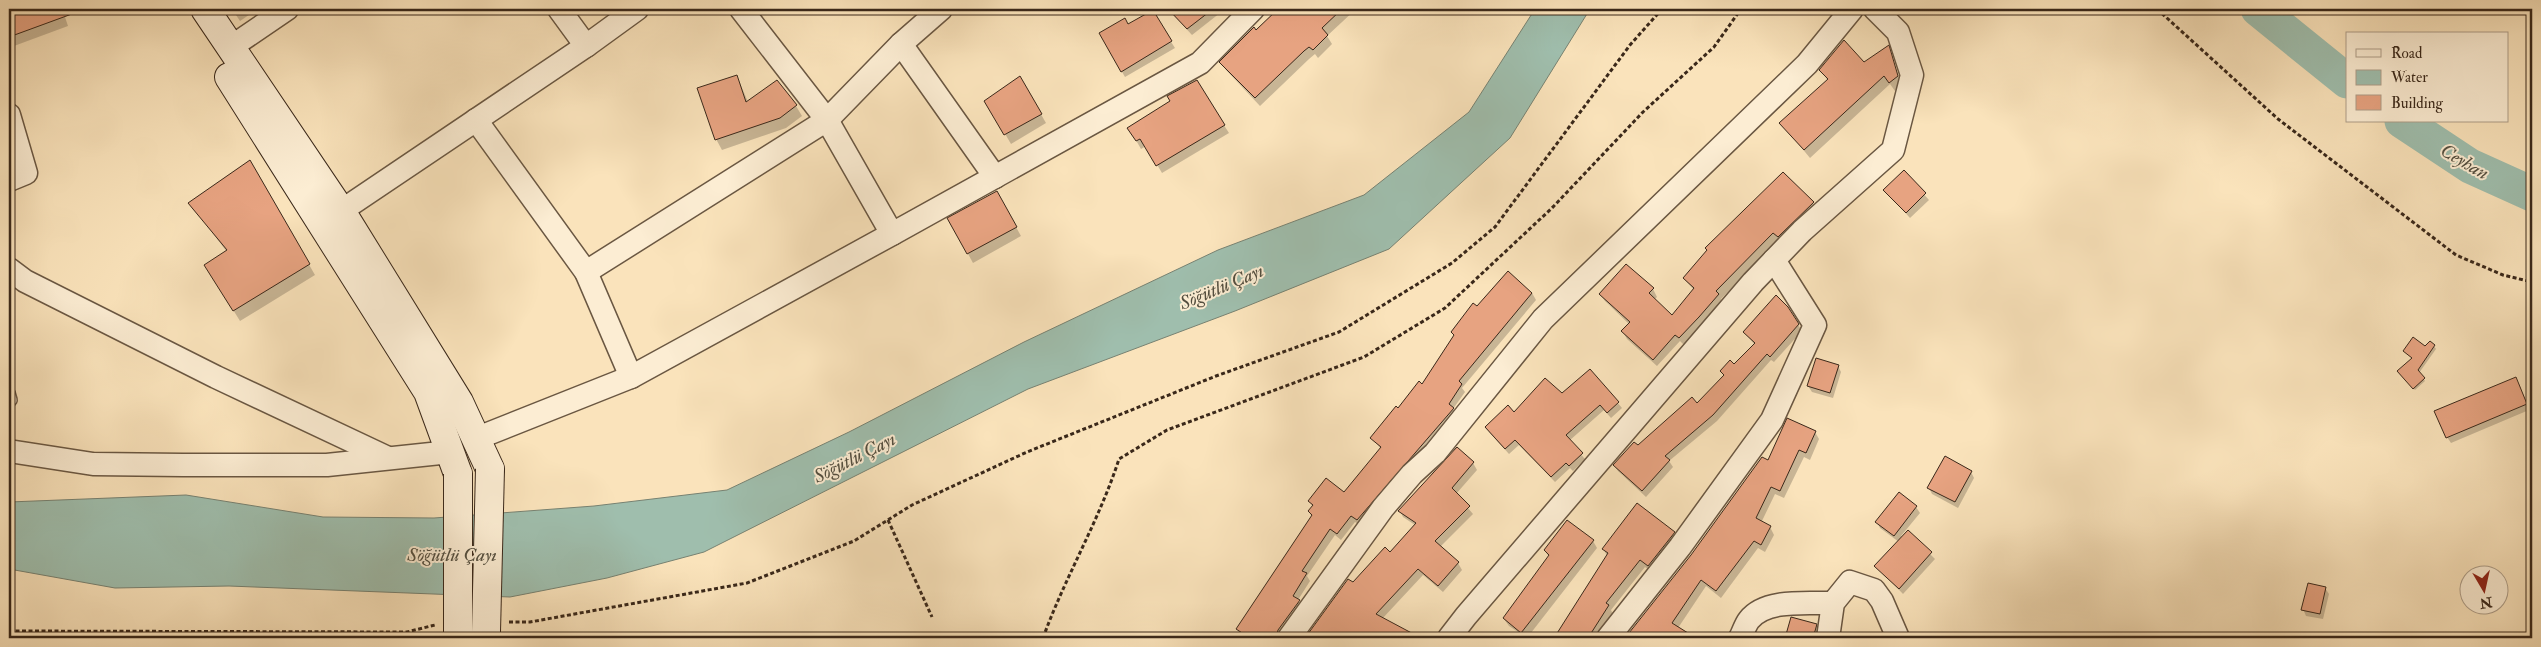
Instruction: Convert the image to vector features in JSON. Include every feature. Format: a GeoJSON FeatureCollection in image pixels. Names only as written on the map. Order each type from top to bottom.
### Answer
{"type":"FeatureCollection","features":[{"type":"Feature","properties":{"kind":"street"},"geometry":{"type":"LineString","coordinates":[[194,9],[233,84],[428,392],[454,463],[448,631]]}},
{"type":"Feature","properties":{"kind":"street"},"geometry":{"type":"LineString","coordinates":[[205,9],[341,211],[459,402],[490,469],[490,633]]}},
{"type":"Feature","properties":{"kind":"street"},"geometry":{"type":"LineString","coordinates":[[231,47],[287,9]]}},
{"type":"Feature","properties":{"kind":"street"},"geometry":{"type":"LineString","coordinates":[[559,9],[586,46]]}},
{"type":"Feature","properties":{"kind":"street"},"geometry":{"type":"LineString","coordinates":[[341,211],[586,46],[637,9]]}},
{"type":"Feature","properties":{"kind":"street"},"geometry":{"type":"LineString","coordinates":[[741,9],[827,120],[892,234]]}},
{"type":"Feature","properties":{"kind":"street"},"geometry":{"type":"LineString","coordinates":[[586,272],[827,120],[901,44],[941,9]]}},
{"type":"Feature","properties":{"kind":"street"},"geometry":{"type":"LineString","coordinates":[[475,439],[631,377],[892,234],[1200,63],[1253,9]]}},
{"type":"Feature","properties":{"kind":"street"},"geometry":{"type":"LineString","coordinates":[[1289,638],[1383,508],[1412,474],[1435,453],[1543,319],[1808,64],[1852,9]]}},
{"type":"Feature","properties":{"kind":"street"},"geometry":{"type":"LineString","coordinates":[[1449,638],[1774,260],[1802,231],[1893,150],[1912,75],[1898,32],[1875,9]]}},
{"type":"Feature","properties":{"kind":"street"},"geometry":{"type":"LineString","coordinates":[[901,44],[995,177]]}},
{"type":"Feature","properties":{"kind":"street"},"geometry":{"type":"LineString","coordinates":[[9,115],[16,172]]}},
{"type":"Feature","properties":{"kind":"street"},"geometry":{"type":"LineString","coordinates":[[476,120],[586,272],[631,377]]}},
{"type":"Feature","properties":{"kind":"street"},"geometry":{"type":"LineString","coordinates":[[1608,638],[1680,547],[1772,420],[1815,325],[1774,260]]}},
{"type":"Feature","properties":{"kind":"street"},"geometry":{"type":"LineString","coordinates":[[9,269],[25,281],[216,377],[388,458]]}},
{"type":"Feature","properties":{"kind":"street"},"geometry":{"type":"LineString","coordinates":[[9,451],[93,464],[327,465],[388,458],[454,463]]}},
{"type":"Feature","properties":{"kind":"street"},"geometry":{"type":"LineString","coordinates":[[1828,638],[1833,603],[1850,582],[1874,590],[1882,601],[1898,638]]}},
{"type":"Feature","properties":{"kind":"street"},"geometry":{"type":"LineString","coordinates":[[1740,638],[1750,620],[1762,610],[1775,606],[1833,603]]}},
{"type":"Feature","properties":{"kind":"path"},"geometry":{"type":"LineString","coordinates":[[490,633],[530,622],[747,583],[854,541],[912,504],[1027,452],[1216,376],[1339,332],[1452,263],[1495,227],[1630,44],[1662,9]]}},
{"type":"Feature","properties":{"kind":"path"},"geometry":{"type":"LineString","coordinates":[[1043,638],[1053,610],[1111,485],[1119,458],[1167,430],[1364,357],[1445,308],[1552,208],[1643,112],[1714,47],[1741,9]]}},
{"type":"Feature","properties":{"kind":"path"},"geometry":{"type":"LineString","coordinates":[[2157,9],[2278,119],[2456,254],[2503,275],[2532,282]]}},
{"type":"Feature","properties":{"kind":"path"},"geometry":{"type":"LineString","coordinates":[[888,520],[932,617]]}},
{"type":"Feature","properties":{"kind":"path"},"geometry":{"type":"LineString","coordinates":[[9,631],[448,631]]}},
{"type":"Feature","properties":{"kind":"water","name":"Söğütlü Çayı"},"geometry":{"type":"Polygon","coordinates":[[[1535,9],[1590,9],[1510,138],[1389,249],[1235,311],[1028,389],[704,552],[607,578],[510,597],[229,586],[115,588],[9,569],[9,502],[186,495],[323,517],[434,518],[594,506],[727,490],[849,432],[1024,342],[1218,250],[1364,195],[1469,112],[1535,9]]]}},
{"type":"Feature","properties":{"kind":"building"},"geometry":{"type":"Polygon","coordinates":[[[9,9],[80,9],[80,11],[9,37],[9,9]]]}},
{"type":"Feature","properties":{"kind":"building"},"geometry":{"type":"Polygon","coordinates":[[[1168,9],[1213,9],[1187,29],[1168,9]]]}},
{"type":"Feature","properties":{"kind":"building"},"geometry":{"type":"Polygon","coordinates":[[[1278,9],[1342,9],[1322,28],[1328,35],[1313,50],[1309,47],[1304,51],[1255,98],[1219,62],[1254,27],[1256,30],[1278,9]]]}},
{"type":"Feature","properties":{"kind":"building"},"geometry":{"type":"Polygon","coordinates":[[[1153,10],[1172,41],[1121,72],[1099,33],[1125,18],[1128,24],[1153,10]]]}},
{"type":"Feature","properties":{"kind":"building"},"geometry":{"type":"Polygon","coordinates":[[[1844,40],[1864,62],[1889,45],[1898,76],[1889,83],[1884,76],[1804,150],[1779,123],[1828,79],[1819,70],[1844,40]]]}},
{"type":"Feature","properties":{"kind":"building"},"geometry":{"type":"Polygon","coordinates":[[[737,75],[746,102],[777,80],[797,105],[780,118],[715,140],[697,88],[737,75]]]}},
{"type":"Feature","properties":{"kind":"building"},"geometry":{"type":"Polygon","coordinates":[[[1020,76],[1042,114],[1004,135],[984,101],[1020,76]]]}},
{"type":"Feature","properties":{"kind":"building"},"geometry":{"type":"Polygon","coordinates":[[[1197,80],[1225,125],[1156,166],[1140,139],[1136,141],[1127,128],[1170,101],[1167,96],[1197,80]]]}},
{"type":"Feature","properties":{"kind":"building"},"geometry":{"type":"Polygon","coordinates":[[[250,160],[310,264],[233,311],[204,265],[227,250],[188,203],[250,160]]]}},
{"type":"Feature","properties":{"kind":"building"},"geometry":{"type":"Polygon","coordinates":[[[1904,170],[1926,193],[1906,213],[1883,190],[1904,170]]]}},
{"type":"Feature","properties":{"kind":"building"},"geometry":{"type":"Polygon","coordinates":[[[1783,172],[1814,202],[1778,237],[1773,233],[1716,291],[1719,294],[1699,317],[1679,338],[1675,335],[1653,360],[1621,331],[1630,322],[1599,294],[1626,264],[1654,288],[1649,293],[1672,315],[1694,288],[1683,278],[1707,250],[1705,248],[1783,172]]]}},
{"type":"Feature","properties":{"kind":"building"},"geometry":{"type":"Polygon","coordinates":[[[997,191],[1017,227],[967,254],[947,218],[997,191]]]}},
{"type":"Feature","properties":{"kind":"building"},"geometry":{"type":"Polygon","coordinates":[[[1508,271],[1532,293],[1459,381],[1462,384],[1449,404],[1454,408],[1357,520],[1351,516],[1337,534],[1330,529],[1302,571],[1307,573],[1293,596],[1300,600],[1278,630],[1276,638],[1250,638],[1236,629],[1312,515],[1308,511],[1313,505],[1308,501],[1326,478],[1344,492],[1381,447],[1370,438],[1396,406],[1398,408],[1419,381],[1422,384],[1454,335],[1451,332],[1473,303],[1477,306],[1508,271]]]}},
{"type":"Feature","properties":{"kind":"building"},"geometry":{"type":"Polygon","coordinates":[[[1776,295],[1788,307],[1799,324],[1770,357],[1767,354],[1713,415],[1665,456],[1670,460],[1642,491],[1613,465],[1634,442],[1638,445],[1692,397],[1697,403],[1724,375],[1720,371],[1730,360],[1734,364],[1755,343],[1743,332],[1776,295]]]}},
{"type":"Feature","properties":{"kind":"building"},"geometry":{"type":"Polygon","coordinates":[[[2413,337],[2425,346],[2430,341],[2435,345],[2418,370],[2425,378],[2413,389],[2397,371],[2412,358],[2403,351],[2413,337]]]}},
{"type":"Feature","properties":{"kind":"building"},"geometry":{"type":"Polygon","coordinates":[[[1816,358],[1839,365],[1830,393],[1807,386],[1816,358]]]}},
{"type":"Feature","properties":{"kind":"building"},"geometry":{"type":"Polygon","coordinates":[[[1590,369],[1619,402],[1607,413],[1600,405],[1566,435],[1583,453],[1569,466],[1566,463],[1551,477],[1515,440],[1505,449],[1485,427],[1508,405],[1514,412],[1545,378],[1562,393],[1590,369]]]}},
{"type":"Feature","properties":{"kind":"building"},"geometry":{"type":"Polygon","coordinates":[[[2516,377],[2527,404],[2446,438],[2434,411],[2516,377]]]}},
{"type":"Feature","properties":{"kind":"building"},"geometry":{"type":"Polygon","coordinates":[[[1787,418],[1816,431],[1806,453],[1799,450],[1780,491],[1771,487],[1756,518],[1771,526],[1761,545],[1754,541],[1716,591],[1701,580],[1672,623],[1696,638],[1625,638],[1691,555],[1762,457],[1768,460],[1787,418]]]}},
{"type":"Feature","properties":{"kind":"building"},"geometry":{"type":"Polygon","coordinates":[[[1457,447],[1474,462],[1452,488],[1470,506],[1435,541],[1459,562],[1438,586],[1418,569],[1376,614],[1421,638],[1305,638],[1348,579],[1353,582],[1385,547],[1390,552],[1416,523],[1398,511],[1457,447]]]}},
{"type":"Feature","properties":{"kind":"building"},"geometry":{"type":"Polygon","coordinates":[[[1945,456],[1972,471],[1955,502],[1927,488],[1945,456]]]}},
{"type":"Feature","properties":{"kind":"building"},"geometry":{"type":"Polygon","coordinates":[[[1899,492],[1917,506],[1894,536],[1875,522],[1899,492]]]}},
{"type":"Feature","properties":{"kind":"building"},"geometry":{"type":"Polygon","coordinates":[[[1637,503],[1675,532],[1648,566],[1640,560],[1606,603],[1609,605],[1588,638],[1554,638],[1608,553],[1602,549],[1637,503]]]}},
{"type":"Feature","properties":{"kind":"building"},"geometry":{"type":"Polygon","coordinates":[[[1567,520],[1594,540],[1521,633],[1503,618],[1549,555],[1544,550],[1567,520]]]}},
{"type":"Feature","properties":{"kind":"building"},"geometry":{"type":"Polygon","coordinates":[[[1908,530],[1932,552],[1899,589],[1874,566],[1908,530]]]}},
{"type":"Feature","properties":{"kind":"building"},"geometry":{"type":"Polygon","coordinates":[[[2308,583],[2326,587],[2320,614],[2301,610],[2308,583]]]}},
{"type":"Feature","properties":{"kind":"building"},"geometry":{"type":"Polygon","coordinates":[[[1791,617],[1817,624],[1813,638],[1785,638],[1791,617]]]}},
{"type":"Feature","properties":{"kind":"waterway","name":"Ceyhan"},"geometry":{"type":"LineString","coordinates":[[2258,9],[2346,80]]}},
{"type":"Feature","properties":{"kind":"waterway","name":"Ceyhan"},"geometry":{"type":"LineString","coordinates":[[2404,122],[2470,166],[2532,194]]}}]}
